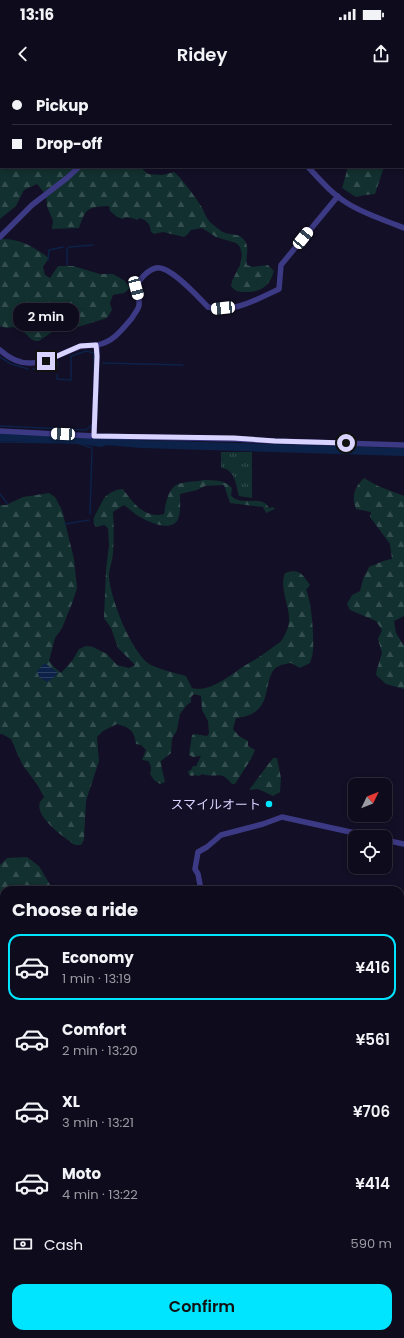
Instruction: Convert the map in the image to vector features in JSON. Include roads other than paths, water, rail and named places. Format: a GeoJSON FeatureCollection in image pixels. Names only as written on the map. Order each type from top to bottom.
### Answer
{"type":"FeatureCollection","features":[{"type":"Feature","properties":{"kind":"street"},"geometry":{"type":"LineString","coordinates":[[0,237],[32,206],[78,168]]}},
{"type":"Feature","properties":{"kind":"street"},"geometry":{"type":"LineString","coordinates":[[309,168],[338,196],[356,208],[404,228]]}},
{"type":"Feature","properties":{"kind":"street"},"geometry":{"type":"LineString","coordinates":[[0,350],[6,356],[13,359],[37,363],[46,361],[80,346],[96,345],[112,339],[123,329],[138,308],[139,299],[136,288],[138,283],[155,268],[160,268],[173,274],[208,307],[215,309],[244,305],[278,289],[281,265],[338,196]]}},
{"type":"Feature","properties":{"kind":"street"},"geometry":{"type":"LineString","coordinates":[[94,436],[97,356],[96,345]]}},
{"type":"Feature","properties":{"kind":"street"},"geometry":{"type":"LineString","coordinates":[[0,431],[94,436],[234,438],[275,441],[404,445]]}},
{"type":"Feature","properties":{"kind":"street"},"geometry":{"type":"LineString","coordinates":[[200,886],[198,874],[195,869],[198,852],[207,848],[221,835],[264,824],[282,817],[348,832]]}},
{"type":"Feature","properties":{"kind":"street"},"geometry":{"type":"LineString","coordinates":[[392,841],[404,844]]}},
{"type":"Feature","properties":{"kind":"water"},"geometry":{"type":"Polygon","coordinates":[[[44,664],[57,672],[53,678],[47,682],[39,677],[37,671],[44,664]]]}},
{"type":"Feature","properties":{"kind":"waterway"},"geometry":{"type":"LineString","coordinates":[[67,265],[67,249],[69,247],[93,245]]}},
{"type":"Feature","properties":{"kind":"waterway"},"geometry":{"type":"LineString","coordinates":[[48,260],[49,250],[63,247]]}},
{"type":"Feature","properties":{"kind":"waterway"},"geometry":{"type":"LineString","coordinates":[[57,375],[57,379],[71,380],[71,356],[86,351],[94,353],[94,371]]}},
{"type":"Feature","properties":{"kind":"waterway"},"geometry":{"type":"LineString","coordinates":[[0,357],[11,364],[28,369]]}},
{"type":"Feature","properties":{"kind":"waterway"},"geometry":{"type":"LineString","coordinates":[[33,369],[45,367],[57,362],[57,365]]}},
{"type":"Feature","properties":{"kind":"waterway"},"geometry":{"type":"LineString","coordinates":[[103,363],[183,365]]}},
{"type":"Feature","properties":{"kind":"waterway"},"geometry":{"type":"LineString","coordinates":[[0,426],[86,430],[92,425]]}},
{"type":"Feature","properties":{"kind":"waterway"},"geometry":{"type":"LineString","coordinates":[[0,437],[82,440],[101,443],[107,441],[140,444],[404,452]]}},
{"type":"Feature","properties":{"kind":"waterway"},"geometry":{"type":"LineString","coordinates":[[0,442],[77,443],[92,448]]}},
{"type":"Feature","properties":{"kind":"waterway"},"geometry":{"type":"LineString","coordinates":[[90,514],[92,450]]}},
{"type":"Feature","properties":{"kind":"waterway"},"geometry":{"type":"LineString","coordinates":[[0,494],[7,503]]}},
{"type":"Feature","properties":{"kind":"waterway"},"geometry":{"type":"LineString","coordinates":[[65,524],[89,520]]}},
{"type":"Feature","properties":{"kind":"place","name":"スマイルオート"},"geometry":{"type":"Point","coordinates":[269,804]}}]}
